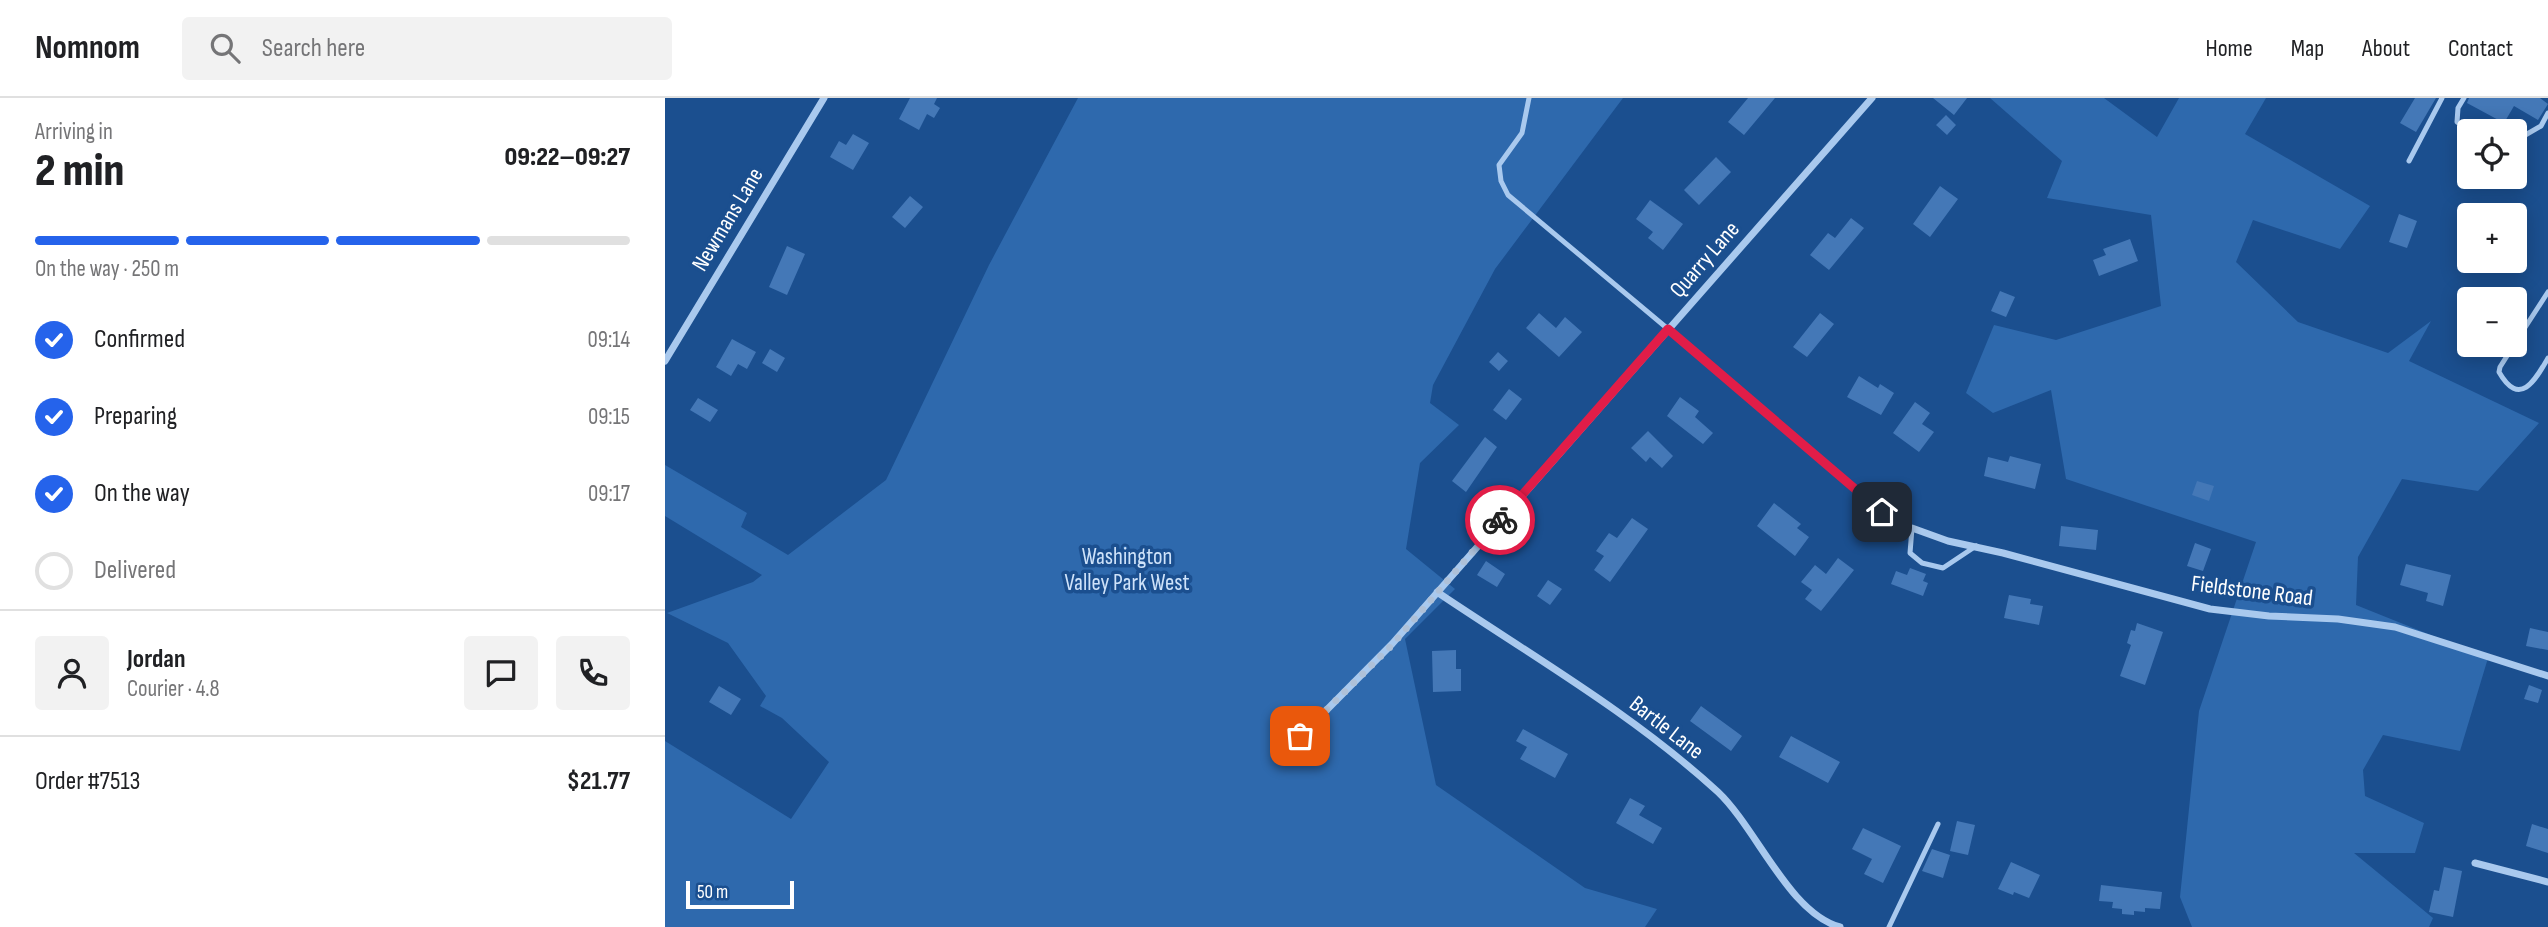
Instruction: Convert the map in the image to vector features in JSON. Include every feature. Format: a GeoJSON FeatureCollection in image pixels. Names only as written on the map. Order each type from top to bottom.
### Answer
{"type":"FeatureCollection","features":[{"type":"Feature","properties":{"kind":"street","name":"Newmans Lane"},"geometry":{"type":"LineString","coordinates":[[665,361],[824,98]]}},
{"type":"Feature","properties":{"kind":"street","name":"Quarry Lane"},"geometry":{"type":"LineString","coordinates":[[1282,755],[1392,645],[1872,98]]}},
{"type":"Feature","properties":{"kind":"street"},"geometry":{"type":"LineString","coordinates":[[1668,329],[1882,512]]}},
{"type":"Feature","properties":{"kind":"street","name":"Fieldstone Road"},"geometry":{"type":"LineString","coordinates":[[1912,528],[1948,541],[1976,546],[2210,609],[2269,616],[2338,619],[2396,627],[2548,676]]}},
{"type":"Feature","properties":{"kind":"street","name":"Bartle Lane"},"geometry":{"type":"LineString","coordinates":[[1437,592],[1514,645],[1596,696],[1718,793],[1744,821],[1797,898],[1821,924],[1840,927]]}},
{"type":"Feature","properties":{"kind":"street"},"geometry":{"type":"LineString","coordinates":[[2475,863],[2548,882]]}},
{"type":"Feature","properties":{"kind":"lane"},"geometry":{"type":"LineString","coordinates":[[1529,98],[1522,133],[1499,165],[1501,181],[1509,195],[1668,329]]}},
{"type":"Feature","properties":{"kind":"lane"},"geometry":{"type":"LineString","coordinates":[[2409,161],[2442,98]]}},
{"type":"Feature","properties":{"kind":"lane"},"geometry":{"type":"LineString","coordinates":[[2457,119],[2458,108],[2464,98]]}},
{"type":"Feature","properties":{"kind":"lane"},"geometry":{"type":"LineString","coordinates":[[2527,134],[2541,126],[2548,113]]}},
{"type":"Feature","properties":{"kind":"lane"},"geometry":{"type":"LineString","coordinates":[[2527,324],[2548,292]]}},
{"type":"Feature","properties":{"kind":"lane"},"geometry":{"type":"LineString","coordinates":[[2506,357],[2499,372],[2508,382],[2520,389],[2528,388],[2533,383],[2548,358]]}},
{"type":"Feature","properties":{"kind":"lane"},"geometry":{"type":"LineString","coordinates":[[1912,528],[1910,553],[1922,563],[1943,568],[1976,546]]}},
{"type":"Feature","properties":{"kind":"lane"},"geometry":{"type":"LineString","coordinates":[[1889,927],[1938,824]]}},
{"type":"Feature","properties":{"kind":"green space","name":"Washington Valley Park West"},"geometry":{"type":"Polygon","coordinates":[[[1078,98],[1623,98],[1495,269],[1433,385],[1430,403],[1459,425],[1420,463],[1406,549],[1455,589],[1405,639],[1436,785],[1585,888],[1657,909],[1645,927],[665,927],[665,741],[791,819],[829,762],[782,718],[760,706],[766,696],[728,643],[667,613],[753,582],[762,575],[665,516],[665,465],[747,513],[741,527],[788,555],[886,480],[989,265],[1078,98]]]}},
{"type":"Feature","properties":{"kind":"green space"},"geometry":{"type":"Polygon","coordinates":[[[1990,98],[2104,98],[2157,137],[2179,98],[2266,98],[2245,134],[2370,206],[2340,249],[2253,220],[2236,262],[2298,322],[2388,353],[2431,321],[2409,361],[2539,423],[2478,491],[2402,479],[2358,557],[2356,605],[2488,658],[2460,751],[2383,735],[2363,770],[2365,796],[2424,823],[2415,853],[2354,853],[2433,918],[2429,927],[2192,927],[2180,897],[2199,711],[2256,542],[2066,479],[2051,390],[1993,413],[1966,393],[1994,325],[2056,340],[2161,306],[2151,215],[2047,198],[2062,161],[1990,98]]]}},
{"type":"Feature","properties":{"kind":"building"},"geometry":{"type":"Polygon","coordinates":[[[910,98],[937,98],[934,104],[940,108],[934,118],[927,114],[919,130],[899,119],[910,98]]]}},
{"type":"Feature","properties":{"kind":"building"},"geometry":{"type":"Polygon","coordinates":[[[1748,98],[1775,98],[1744,135],[1728,122],[1748,98]]]}},
{"type":"Feature","properties":{"kind":"building"},"geometry":{"type":"Polygon","coordinates":[[[1933,98],[1967,98],[1954,115],[1933,98]]]}},
{"type":"Feature","properties":{"kind":"building"},"geometry":{"type":"Polygon","coordinates":[[[2415,98],[2436,98],[2416,132],[2400,123],[2415,98]]]}},
{"type":"Feature","properties":{"kind":"building"},"geometry":{"type":"Polygon","coordinates":[[[2469,98],[2540,98],[2548,104],[2538,120],[2514,106],[2506,119],[2497,119],[2467,103],[2469,98]]]}},
{"type":"Feature","properties":{"kind":"building"},"geometry":{"type":"Polygon","coordinates":[[[1946,115],[1956,125],[1947,135],[1936,125],[1946,115]]]}},
{"type":"Feature","properties":{"kind":"building"},"geometry":{"type":"Polygon","coordinates":[[[853,134],[869,143],[853,170],[830,157],[839,141],[846,145],[853,134]]]}},
{"type":"Feature","properties":{"kind":"building"},"geometry":{"type":"Polygon","coordinates":[[[1716,157],[1731,172],[1699,205],[1684,190],[1716,157]]]}},
{"type":"Feature","properties":{"kind":"building"},"geometry":{"type":"Polygon","coordinates":[[[1940,186],[1958,199],[1930,237],[1913,224],[1940,186]]]}},
{"type":"Feature","properties":{"kind":"building"},"geometry":{"type":"Polygon","coordinates":[[[910,196],[923,207],[905,228],[892,217],[910,196]]]}},
{"type":"Feature","properties":{"kind":"building"},"geometry":{"type":"Polygon","coordinates":[[[1650,200],[1683,224],[1663,250],[1648,238],[1653,232],[1636,219],[1650,200]]]}},
{"type":"Feature","properties":{"kind":"building"},"geometry":{"type":"Polygon","coordinates":[[[2399,214],[2417,221],[2407,248],[2389,242],[2399,214]]]}},
{"type":"Feature","properties":{"kind":"building"},"geometry":{"type":"Polygon","coordinates":[[[1851,218],[1864,228],[1829,270],[1810,255],[1828,233],[1835,238],[1851,218]]]}},
{"type":"Feature","properties":{"kind":"building"},"geometry":{"type":"Polygon","coordinates":[[[2130,239],[2138,261],[2099,276],[2093,260],[2106,255],[2103,249],[2130,239]]]}},
{"type":"Feature","properties":{"kind":"building"},"geometry":{"type":"Polygon","coordinates":[[[787,246],[805,254],[787,295],[769,287],[787,246]]]}},
{"type":"Feature","properties":{"kind":"building"},"geometry":{"type":"Polygon","coordinates":[[[2000,291],[2015,297],[2006,317],[1991,311],[2000,291]]]}},
{"type":"Feature","properties":{"kind":"building"},"geometry":{"type":"Polygon","coordinates":[[[1539,313],[1556,328],[1565,317],[1582,332],[1559,357],[1526,328],[1539,313]]]}},
{"type":"Feature","properties":{"kind":"building"},"geometry":{"type":"Polygon","coordinates":[[[1820,313],[1834,324],[1807,357],[1793,347],[1820,313]]]}},
{"type":"Feature","properties":{"kind":"building"},"geometry":{"type":"Polygon","coordinates":[[[732,339],[756,352],[747,369],[738,364],[731,376],[716,367],[732,339]]]}},
{"type":"Feature","properties":{"kind":"building"},"geometry":{"type":"Polygon","coordinates":[[[770,349],[785,358],[777,372],[762,363],[770,349]]]}},
{"type":"Feature","properties":{"kind":"building"},"geometry":{"type":"Polygon","coordinates":[[[1498,352],[1508,361],[1499,371],[1489,362],[1498,352]]]}},
{"type":"Feature","properties":{"kind":"building"},"geometry":{"type":"Polygon","coordinates":[[[1859,376],[1878,388],[1880,384],[1894,393],[1881,415],[1847,397],[1859,376]]]}},
{"type":"Feature","properties":{"kind":"building"},"geometry":{"type":"Polygon","coordinates":[[[1509,389],[1522,399],[1506,420],[1493,410],[1509,389]]]}},
{"type":"Feature","properties":{"kind":"building"},"geometry":{"type":"Polygon","coordinates":[[[1680,397],[1699,411],[1695,417],[1713,433],[1703,444],[1667,416],[1680,397]]]}},
{"type":"Feature","properties":{"kind":"building"},"geometry":{"type":"Polygon","coordinates":[[[698,398],[718,410],[710,422],[690,410],[698,398]]]}},
{"type":"Feature","properties":{"kind":"building"},"geometry":{"type":"Polygon","coordinates":[[[1915,402],[1930,413],[1922,424],[1934,432],[1919,452],[1893,433],[1915,402]]]}},
{"type":"Feature","properties":{"kind":"building"},"geometry":{"type":"Polygon","coordinates":[[[1648,431],[1673,456],[1662,468],[1650,457],[1646,462],[1631,448],[1648,431]]]}},
{"type":"Feature","properties":{"kind":"building"},"geometry":{"type":"Polygon","coordinates":[[[1485,437],[1497,447],[1466,492],[1452,481],[1485,437]]]}},
{"type":"Feature","properties":{"kind":"building"},"geometry":{"type":"Polygon","coordinates":[[[2010,456],[2041,464],[2035,489],[1984,476],[1988,457],[2008,462],[2010,456]]]}},
{"type":"Feature","properties":{"kind":"building"},"geometry":{"type":"Polygon","coordinates":[[[2197,481],[2214,486],[2209,501],[2192,495],[2197,481]]]}},
{"type":"Feature","properties":{"kind":"building"},"geometry":{"type":"Polygon","coordinates":[[[1774,503],[1801,524],[1797,528],[1809,537],[1795,556],[1757,526],[1774,503]]]}},
{"type":"Feature","properties":{"kind":"building"},"geometry":{"type":"Polygon","coordinates":[[[1632,518],[1648,529],[1610,582],[1594,570],[1604,556],[1596,551],[1609,533],[1617,538],[1632,518]]]}},
{"type":"Feature","properties":{"kind":"building"},"geometry":{"type":"Polygon","coordinates":[[[2061,526],[2098,530],[2096,550],[2059,546],[2061,526]]]}},
{"type":"Feature","properties":{"kind":"building"},"geometry":{"type":"Polygon","coordinates":[[[2195,543],[2211,549],[2203,571],[2187,566],[2195,543]]]}},
{"type":"Feature","properties":{"kind":"building"},"geometry":{"type":"Polygon","coordinates":[[[1838,558],[1854,570],[1821,611],[1805,599],[1812,590],[1801,582],[1815,565],[1826,574],[1838,558]]]}},
{"type":"Feature","properties":{"kind":"building"},"geometry":{"type":"Polygon","coordinates":[[[1486,561],[1505,574],[1497,587],[1477,575],[1486,561]]]}},
{"type":"Feature","properties":{"kind":"building"},"geometry":{"type":"Polygon","coordinates":[[[2406,564],[2451,575],[2443,606],[2426,601],[2428,593],[2400,585],[2406,564]]]}},
{"type":"Feature","properties":{"kind":"building"},"geometry":{"type":"Polygon","coordinates":[[[1910,568],[1926,574],[1923,581],[1928,583],[1923,596],[1891,584],[1896,571],[1907,575],[1910,568]]]}},
{"type":"Feature","properties":{"kind":"building"},"geometry":{"type":"Polygon","coordinates":[[[1548,580],[1562,589],[1550,605],[1537,596],[1548,580]]]}},
{"type":"Feature","properties":{"kind":"building"},"geometry":{"type":"Polygon","coordinates":[[[2009,595],[2031,599],[2030,604],[2043,606],[2039,625],[2004,618],[2009,595]]]}},
{"type":"Feature","properties":{"kind":"building"},"geometry":{"type":"Polygon","coordinates":[[[2137,623],[2163,632],[2145,685],[2120,676],[2131,645],[2127,643],[2131,630],[2135,631],[2137,623]]]}},
{"type":"Feature","properties":{"kind":"building"},"geometry":{"type":"Polygon","coordinates":[[[2530,628],[2548,632],[2548,650],[2526,646],[2530,628]]]}},
{"type":"Feature","properties":{"kind":"building"},"geometry":{"type":"Polygon","coordinates":[[[1456,650],[1456,669],[1461,669],[1461,691],[1433,692],[1432,651],[1456,650]]]}},
{"type":"Feature","properties":{"kind":"building"},"geometry":{"type":"Polygon","coordinates":[[[2529,685],[2542,690],[2538,703],[2524,699],[2529,685]]]}},
{"type":"Feature","properties":{"kind":"building"},"geometry":{"type":"Polygon","coordinates":[[[719,686],[741,699],[731,715],[709,702],[719,686]]]}},
{"type":"Feature","properties":{"kind":"building"},"geometry":{"type":"Polygon","coordinates":[[[1701,706],[1742,736],[1731,751],[1690,721],[1701,706]]]}},
{"type":"Feature","properties":{"kind":"building"},"geometry":{"type":"Polygon","coordinates":[[[1523,729],[1568,754],[1555,778],[1520,759],[1527,747],[1516,741],[1523,729]]]}},
{"type":"Feature","properties":{"kind":"building"},"geometry":{"type":"Polygon","coordinates":[[[1791,736],[1840,762],[1828,783],[1779,757],[1791,736]]]}},
{"type":"Feature","properties":{"kind":"building"},"geometry":{"type":"Polygon","coordinates":[[[1630,798],[1645,806],[1639,815],[1662,828],[1653,844],[1616,823],[1630,798]]]}},
{"type":"Feature","properties":{"kind":"building"},"geometry":{"type":"Polygon","coordinates":[[[1957,821],[1975,825],[1968,855],[1950,851],[1957,821]]]}},
{"type":"Feature","properties":{"kind":"building"},"geometry":{"type":"Polygon","coordinates":[[[2532,824],[2548,829],[2548,853],[2526,846],[2532,824]]]}},
{"type":"Feature","properties":{"kind":"building"},"geometry":{"type":"Polygon","coordinates":[[[1863,828],[1901,846],[1883,883],[1864,874],[1872,859],[1852,849],[1863,828]]]}},
{"type":"Feature","properties":{"kind":"building"},"geometry":{"type":"Polygon","coordinates":[[[1932,849],[1950,855],[1943,878],[1922,871],[1932,849]]]}},
{"type":"Feature","properties":{"kind":"building"},"geometry":{"type":"Polygon","coordinates":[[[2011,862],[2040,875],[2029,898],[1998,889],[2011,862]]]}},
{"type":"Feature","properties":{"kind":"building"},"geometry":{"type":"Polygon","coordinates":[[[2444,867],[2462,871],[2453,917],[2429,912],[2434,890],[2439,891],[2444,867]]]}},
{"type":"Feature","properties":{"kind":"building"},"geometry":{"type":"Polygon","coordinates":[[[2101,885],[2162,892],[2160,909],[2145,908],[2145,912],[2134,911],[2134,915],[2122,914],[2122,909],[2112,908],[2113,902],[2099,901],[2101,885]]]}},
{"type":"Feature","properties":{"kind":"way so far"},"geometry":{"type":"LineString","coordinates":[[1300,736],[1392,645],[1500,520]]}},
{"type":"Feature","properties":{"kind":"route"},"geometry":{"type":"LineString","coordinates":[[1500,520],[1668,329],[1882,512]]}}]}
